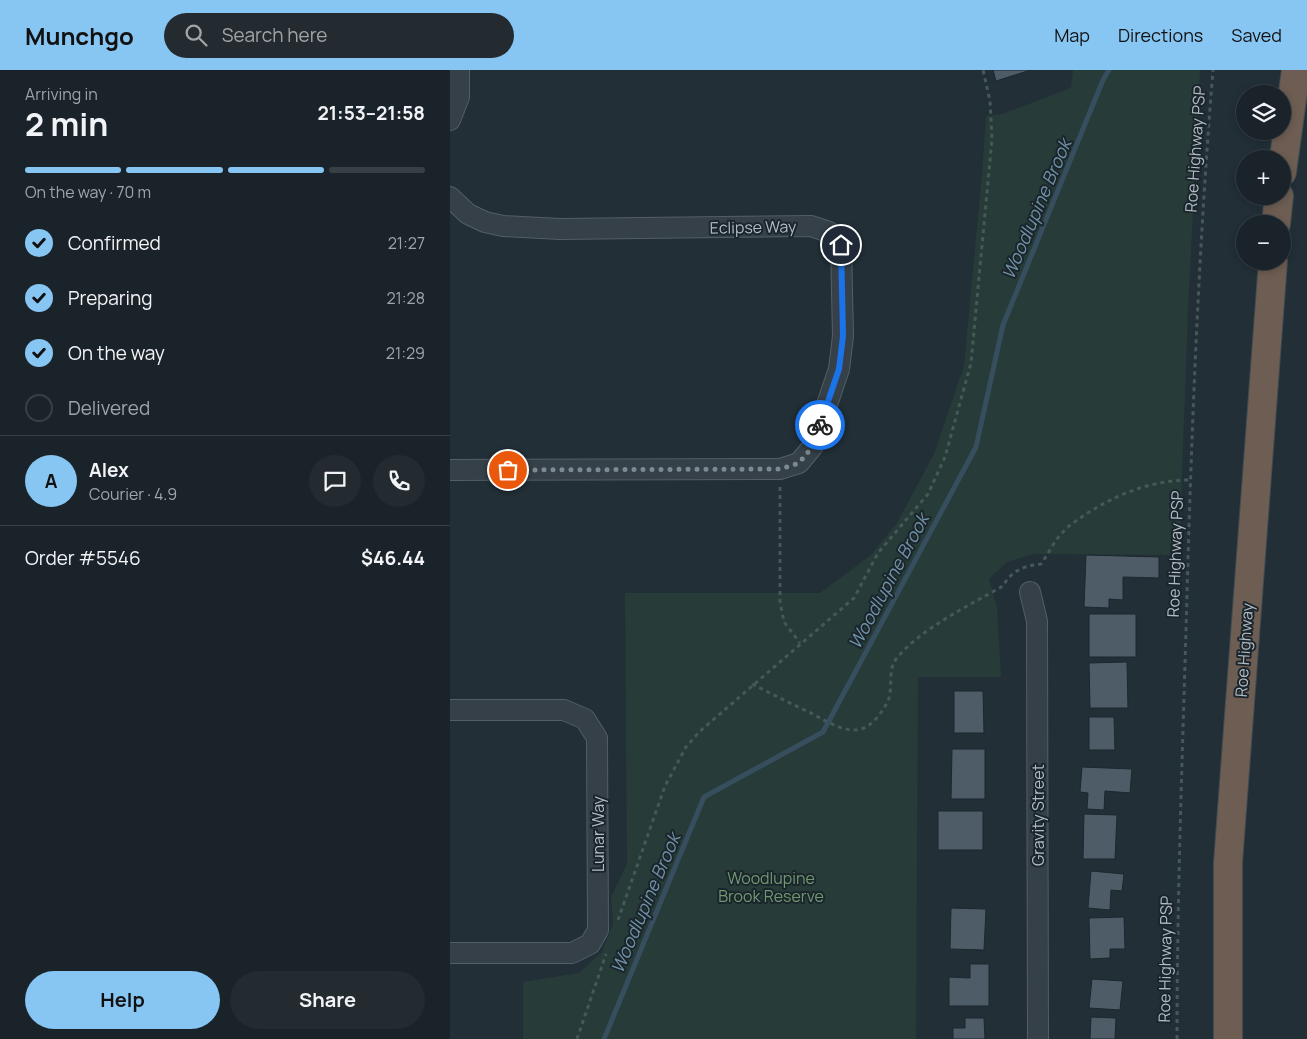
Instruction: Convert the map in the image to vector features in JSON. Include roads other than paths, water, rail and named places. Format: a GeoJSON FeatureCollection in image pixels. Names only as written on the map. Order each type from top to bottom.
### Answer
{"type":"FeatureCollection","features":[{"type":"Feature","properties":{"kind":"highway"},"geometry":{"type":"LineString","coordinates":[[1285,150],[1296,70]]}},
{"type":"Feature","properties":{"kind":"highway","name":"Roe Highway"},"geometry":{"type":"LineString","coordinates":[[1228,1039],[1228,863],[1272,270]]}},
{"type":"Feature","properties":{"kind":"street"},"geometry":{"type":"LineString","coordinates":[[450,120],[459,97],[459,70]]}},
{"type":"Feature","properties":{"kind":"street","name":"Eclipse Way"},"geometry":{"type":"LineString","coordinates":[[450,197],[468,214],[485,222],[503,226],[560,229],[812,226],[829,232],[841,245],[843,336],[839,369],[813,446],[799,463],[780,469],[450,470]]}},
{"type":"Feature","properties":{"kind":"street","name":"Gravity Street"},"geometry":{"type":"LineString","coordinates":[[1030,592],[1037,621],[1038,1039]]}},
{"type":"Feature","properties":{"kind":"street","name":"Lunar Way"},"geometry":{"type":"LineString","coordinates":[[450,710],[564,710],[585,719],[598,738],[598,930],[590,944],[572,953],[450,953]]}},
{"type":"Feature","properties":{"kind":"waterway","name":"Woodlupine Brook"},"geometry":{"type":"LineString","coordinates":[[604,1039],[704,797],[823,732],[976,447],[1003,325],[1103,80],[1109,70]]}},
{"type":"Feature","properties":{"kind":"park label","name":"Woodlupine Brook Reserve"},"geometry":{"type":"Point","coordinates":[771,887]}}]}
